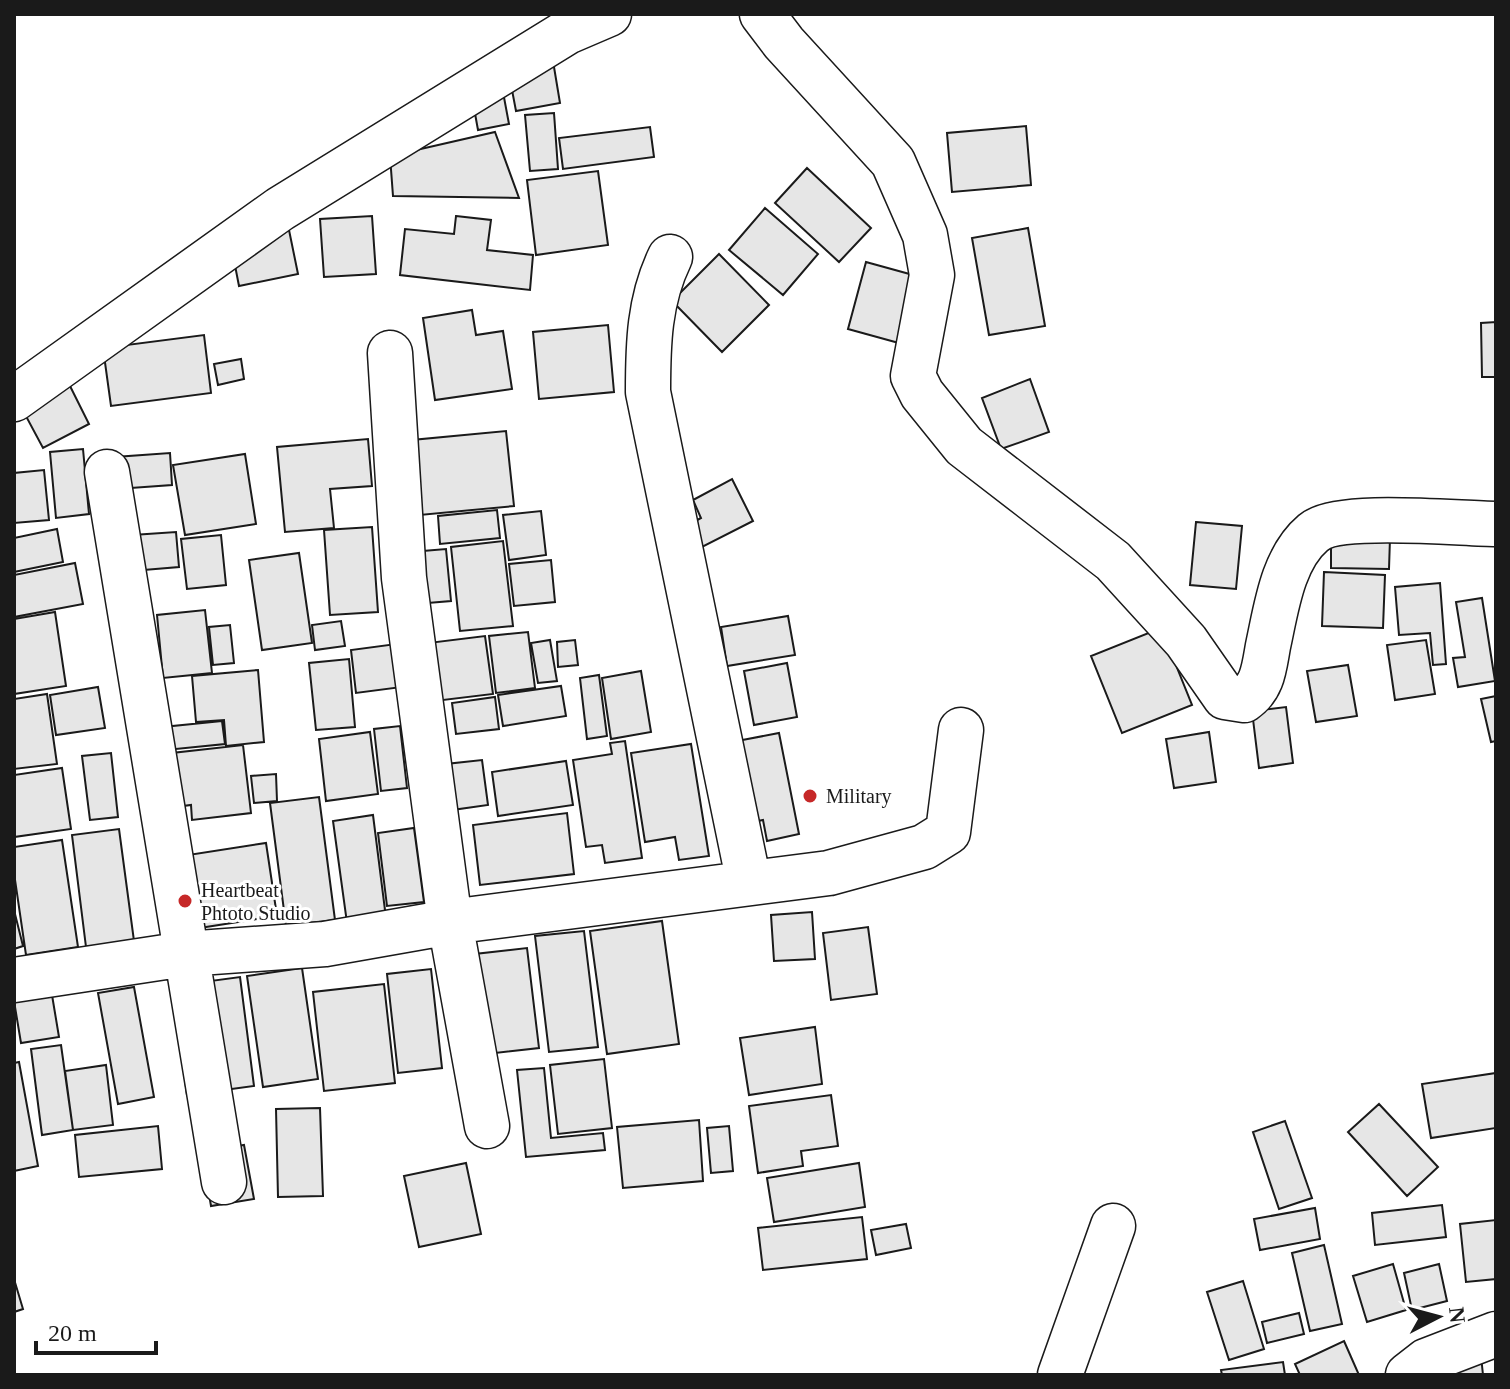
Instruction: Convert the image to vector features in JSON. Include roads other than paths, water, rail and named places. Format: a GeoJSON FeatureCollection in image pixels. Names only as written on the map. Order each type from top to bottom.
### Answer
{"type":"FeatureCollection","features":[{"type":"Feature","properties":{"kind":"street"},"geometry":{"type":"LineString","coordinates":[[14,399],[280,209],[567,32],[609,14]]}},
{"type":"Feature","properties":{"kind":"street"},"geometry":{"type":"LineString","coordinates":[[762,14],[784,43],[893,162],[925,235],[932,275],[913,376],[922,394],[964,446],[1113,561],[1186,641],[1225,697],[1244,700],[1254,694],[1262,680],[1280,593],[1299,549],[1314,531],[1338,523],[1375,520],[1496,524]]}},
{"type":"Feature","properties":{"kind":"street"},"geometry":{"type":"LineString","coordinates":[[670,257],[656,285],[648,353],[648,392],[749,883]]}},
{"type":"Feature","properties":{"kind":"street"},"geometry":{"type":"LineString","coordinates":[[390,353],[404,578],[450,922],[487,1126]]}},
{"type":"Feature","properties":{"kind":"street"},"geometry":{"type":"LineString","coordinates":[[107,472],[224,1182]]}},
{"type":"Feature","properties":{"kind":"street"},"geometry":{"type":"LineString","coordinates":[[14,980],[185,954],[325,944],[450,922],[829,873],[924,847],[948,832],[961,730]]}},
{"type":"Feature","properties":{"kind":"street"},"geometry":{"type":"LineString","coordinates":[[1060,1375],[1113,1226]]}},
{"type":"Feature","properties":{"kind":"street"},"geometry":{"type":"LineString","coordinates":[[1408,1375],[1426,1361],[1496,1334]]}},
{"type":"Feature","properties":{"kind":"place","name":"Military"},"geometry":{"type":"Point","coordinates":[810,796]}},
{"type":"Feature","properties":{"kind":"place","name":"Heartbeat Phtoto Studio"},"geometry":{"type":"Point","coordinates":[185,901]}}]}
